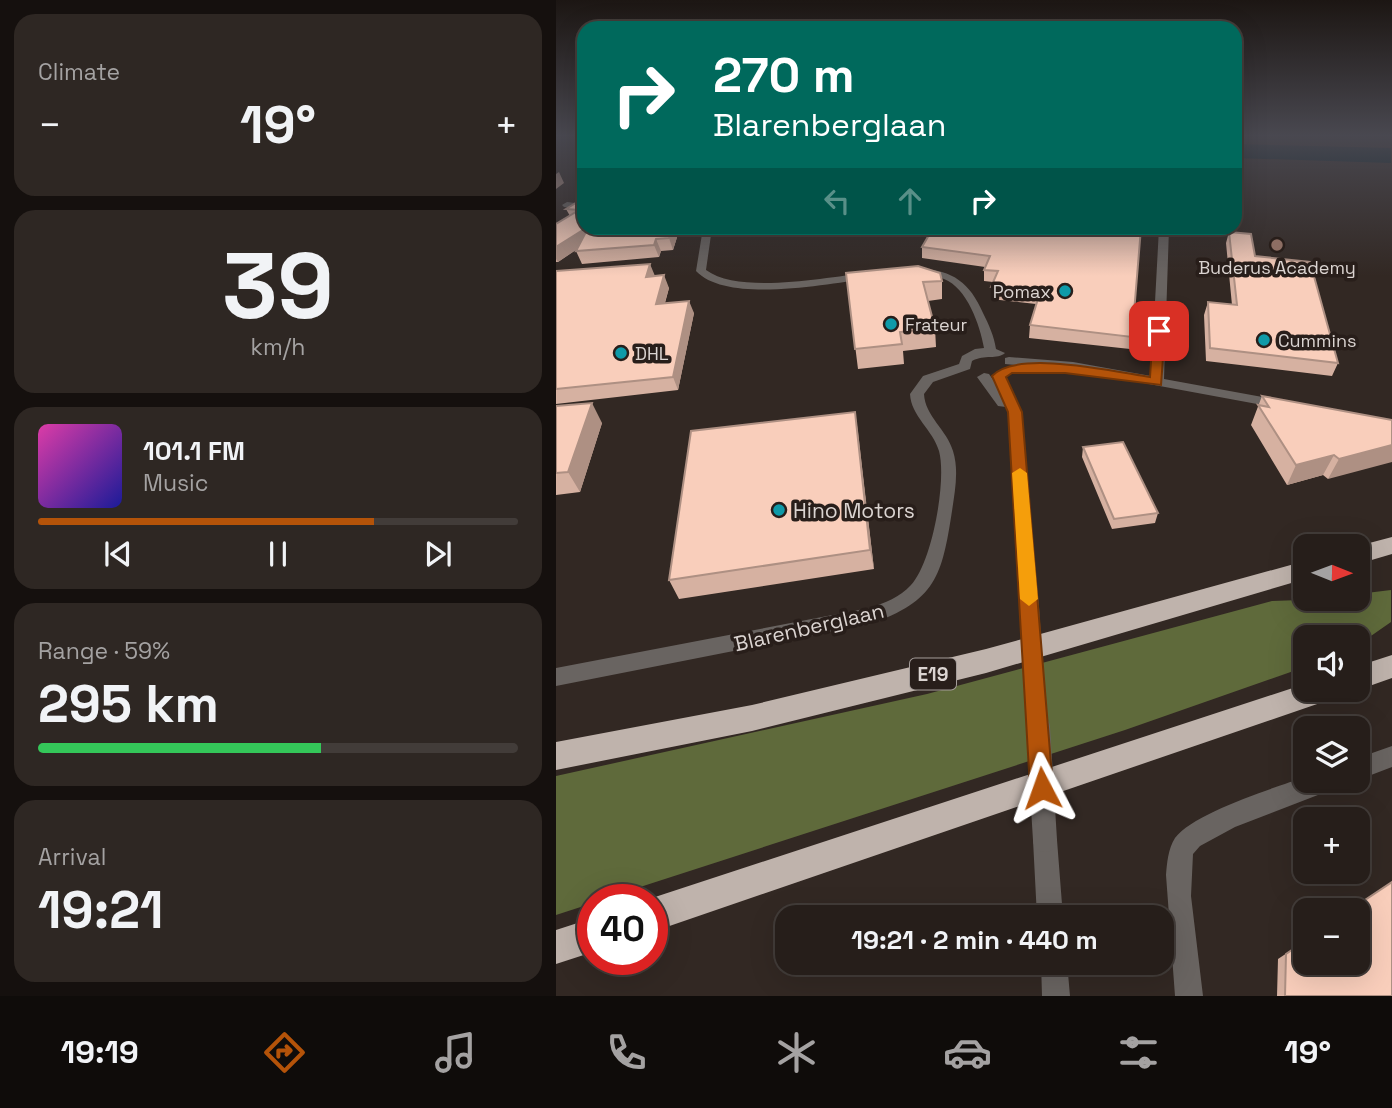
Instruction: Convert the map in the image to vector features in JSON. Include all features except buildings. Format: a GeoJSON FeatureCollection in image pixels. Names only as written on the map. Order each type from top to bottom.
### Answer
{"type":"FeatureCollection","features":[{"type":"Feature","properties":{"kind":"highway"},"geometry":{"type":"LineString","coordinates":[[1370,551],[1391,545]]}},
{"type":"Feature","properties":{"kind":"highway","name":"E19"},"geometry":{"type":"LineString","coordinates":[[556,756],[752,718],[973,664],[1293,573]]}},
{"type":"Feature","properties":{"kind":"highway"},"geometry":{"type":"LineString","coordinates":[[1370,674],[1391,666]]}},
{"type":"Feature","properties":{"kind":"highway"},"geometry":{"type":"LineString","coordinates":[[668,910],[1293,700]]}},
{"type":"Feature","properties":{"kind":"highway"},"geometry":{"type":"LineString","coordinates":[[556,947],[577,940]]}},
{"type":"Feature","properties":{"kind":"street"},"geometry":{"type":"LineString","coordinates":[[567,205],[577,206]]}},
{"type":"Feature","properties":{"kind":"street"},"geometry":{"type":"LineString","coordinates":[[706,235],[701,266],[703,275],[712,281],[751,285],[879,275]]}},
{"type":"Feature","properties":{"kind":"street"},"geometry":{"type":"LineString","coordinates":[[1157,382],[1164,235]]}},
{"type":"Feature","properties":{"kind":"street"},"geometry":{"type":"LineString","coordinates":[[912,272],[930,272],[954,277],[972,296],[980,318],[985,351]]}},
{"type":"Feature","properties":{"kind":"street"},"geometry":{"type":"LineString","coordinates":[[1049,905],[1016,427],[992,385],[1000,371],[1002,354],[985,351],[966,359],[967,369],[1000,371],[1089,370],[1292,407]]}},
{"type":"Feature","properties":{"kind":"street","name":"Blarenberglaan"},"geometry":{"type":"LineString","coordinates":[[556,677],[859,619],[890,610],[906,601],[919,590],[933,571],[947,488],[946,450],[916,400],[924,384],[967,369]]}},
{"type":"Feature","properties":{"kind":"street"},"geometry":{"type":"LineString","coordinates":[[1370,764],[1391,756]]}},
{"type":"Feature","properties":{"kind":"street"},"geometry":{"type":"LineString","coordinates":[[1189,996],[1177,874],[1182,847],[1198,830],[1294,793]]}},
{"type":"Feature","properties":{"kind":"street"},"geometry":{"type":"LineString","coordinates":[[1055,975],[1056,996]]}},
{"type":"Feature","properties":{"kind":"green space"},"geometry":{"type":"Polygon","coordinates":[[[1391,590],[1391,622],[1370,637],[1370,625],[1293,625],[1293,671],[1125,730],[649,884],[577,884],[577,908],[556,915],[556,776],[927,694],[1272,601],[1293,600],[1293,611],[1370,611],[1370,593],[1391,590]]]}},
{"type":"Feature","properties":{"kind":"slow traffic"},"geometry":{"type":"LineString","coordinates":[[1020,473],[1029,599]]}},
{"type":"Feature","properties":{"kind":"place","name":"Buderus Academy"},"geometry":{"type":"Point","coordinates":[1277,245]}},
{"type":"Feature","properties":{"kind":"place","name":"Pomax"},"geometry":{"type":"Point","coordinates":[1065,291]}},
{"type":"Feature","properties":{"kind":"place","name":"Frateur"},"geometry":{"type":"Point","coordinates":[891,324]}},
{"type":"Feature","properties":{"kind":"place","name":"Cummins"},"geometry":{"type":"Point","coordinates":[1264,340]}},
{"type":"Feature","properties":{"kind":"place","name":"DHL"},"geometry":{"type":"Point","coordinates":[621,353]}},
{"type":"Feature","properties":{"kind":"place","name":"Hino Motors"},"geometry":{"type":"Point","coordinates":[779,510]}},
{"type":"Feature","properties":{"kind":"route"},"geometry":{"type":"LineString","coordinates":[[1042,788],[1015,412],[999,376],[1009,369],[1065,369],[1089,370],[1157,382],[1159,331]]}}]}
